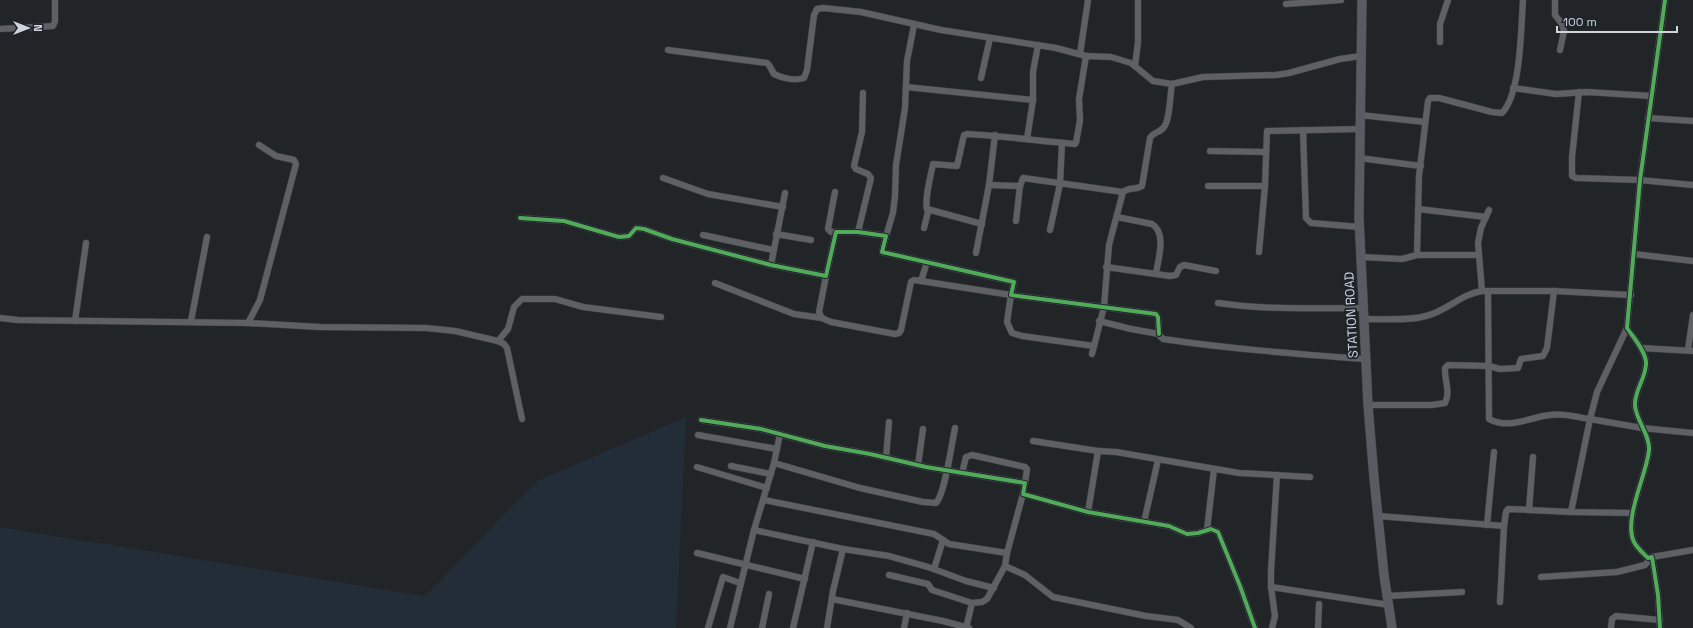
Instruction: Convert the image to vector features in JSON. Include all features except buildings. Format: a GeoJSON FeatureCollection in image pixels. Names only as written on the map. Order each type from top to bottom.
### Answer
{"type":"FeatureCollection","features":[{"type":"Feature","properties":{"kind":"main road","name":"STATION ROAD"},"geometry":{"type":"LineString","coordinates":[[1362,0],[1359,158],[1360,227],[1368,405],[1378,516],[1392,628]]}},
{"type":"Feature","properties":{"kind":"street"},"geometry":{"type":"LineString","coordinates":[[0,29],[53,26],[55,21],[55,0]]}},
{"type":"Feature","properties":{"kind":"street"},"geometry":{"type":"LineString","coordinates":[[924,228],[928,212],[926,209],[933,164],[957,166],[964,135],[996,135],[1027,140],[1075,144],[1078,140],[1080,120],[1079,99],[1088,0]]}},
{"type":"Feature","properties":{"kind":"street"},"geometry":{"type":"LineString","coordinates":[[1135,66],[1138,42],[1138,0]]}},
{"type":"Feature","properties":{"kind":"street"},"geometry":{"type":"LineString","coordinates":[[1286,4],[1341,0]]}},
{"type":"Feature","properties":{"kind":"street"},"geometry":{"type":"LineString","coordinates":[[1440,42],[1440,24],[1448,0]]}},
{"type":"Feature","properties":{"kind":"street"},"geometry":{"type":"LineString","coordinates":[[1417,255],[1421,166],[1427,106],[1430,98],[1439,98],[1492,112],[1502,113],[1507,108],[1513,88],[1520,53],[1523,0]]}},
{"type":"Feature","properties":{"kind":"street"},"geometry":{"type":"LineString","coordinates":[[1555,0],[1555,15],[1562,24],[1564,31],[1560,50]]}},
{"type":"Feature","properties":{"kind":"street"},"geometry":{"type":"LineString","coordinates":[[1571,512],[1597,392],[1627,328],[1640,180],[1665,0]]}},
{"type":"Feature","properties":{"kind":"street"},"geometry":{"type":"LineString","coordinates":[[668,50],[767,63],[774,74],[781,77],[804,78],[814,15],[818,8],[862,12],[914,24],[1038,45],[1083,55],[1111,57],[1135,66],[1153,81],[1172,84],[1203,77],[1276,75],[1340,59],[1361,56]]}},
{"type":"Feature","properties":{"kind":"street"},"geometry":{"type":"LineString","coordinates":[[914,24],[907,61],[905,108],[896,165],[893,213],[882,252],[1014,282],[1007,322],[1012,333],[1094,346]]}},
{"type":"Feature","properties":{"kind":"street"},"geometry":{"type":"LineString","coordinates":[[981,78],[990,38]]}},
{"type":"Feature","properties":{"kind":"street"},"geometry":{"type":"LineString","coordinates":[[1027,140],[1033,100],[1033,72],[1038,45]]}},
{"type":"Feature","properties":{"kind":"street"},"geometry":{"type":"LineString","coordinates":[[1016,221],[1020,186],[1023,178],[1123,192],[1127,189],[1139,188],[1142,186],[1150,138],[1153,134],[1162,130],[1167,122],[1172,84]]}},
{"type":"Feature","properties":{"kind":"street"},"geometry":{"type":"LineString","coordinates":[[906,88],[1033,100]]}},
{"type":"Feature","properties":{"kind":"street"},"geometry":{"type":"LineString","coordinates":[[1513,88],[1556,94],[1579,92],[1651,96]]}},
{"type":"Feature","properties":{"kind":"street"},"geometry":{"type":"LineString","coordinates":[[1579,92],[1572,157],[1572,176],[1576,178],[1640,180],[1693,185]]}},
{"type":"Feature","properties":{"kind":"street"},"geometry":{"type":"LineString","coordinates":[[858,232],[871,178],[868,174],[856,169],[854,166],[862,132],[864,93]]}},
{"type":"Feature","properties":{"kind":"street"},"geometry":{"type":"LineString","coordinates":[[1360,115],[1425,122]]}},
{"type":"Feature","properties":{"kind":"street"},"geometry":{"type":"LineString","coordinates":[[1648,118],[1693,121]]}},
{"type":"Feature","properties":{"kind":"street"},"geometry":{"type":"LineString","coordinates":[[1259,252],[1265,186],[1267,131],[1360,129]]}},
{"type":"Feature","properties":{"kind":"street"},"geometry":{"type":"LineString","coordinates":[[1303,130],[1306,218],[1311,223],[1360,227]]}},
{"type":"Feature","properties":{"kind":"street"},"geometry":{"type":"LineString","coordinates":[[976,253],[989,184],[996,135]]}},
{"type":"Feature","properties":{"kind":"street"},"geometry":{"type":"LineString","coordinates":[[1050,230],[1060,184],[1062,143]]}},
{"type":"Feature","properties":{"kind":"street"},"geometry":{"type":"LineString","coordinates":[[248,323],[260,300],[296,164],[294,160],[276,156],[259,145]]}},
{"type":"Feature","properties":{"kind":"street"},"geometry":{"type":"LineString","coordinates":[[1210,151],[1266,152]]}},
{"type":"Feature","properties":{"kind":"street"},"geometry":{"type":"LineString","coordinates":[[1359,158],[1421,166]]}},
{"type":"Feature","properties":{"kind":"street"},"geometry":{"type":"LineString","coordinates":[[662,178],[708,194],[783,207]]}},
{"type":"Feature","properties":{"kind":"street"},"geometry":{"type":"LineString","coordinates":[[989,184],[1020,186]]}},
{"type":"Feature","properties":{"kind":"street"},"geometry":{"type":"LineString","coordinates":[[1208,186],[1265,186]]}},
{"type":"Feature","properties":{"kind":"street"},"geometry":{"type":"LineString","coordinates":[[835,192],[828,229],[831,232],[858,232],[886,236]]}},
{"type":"Feature","properties":{"kind":"street"},"geometry":{"type":"LineString","coordinates":[[1092,354],[1099,321],[1104,307],[1106,267],[1110,241],[1123,192]]}},
{"type":"Feature","properties":{"kind":"street"},"geometry":{"type":"LineString","coordinates":[[771,265],[785,193]]}},
{"type":"Feature","properties":{"kind":"street"},"geometry":{"type":"LineString","coordinates":[[926,209],[982,224]]}},
{"type":"Feature","properties":{"kind":"street"},"geometry":{"type":"LineString","coordinates":[[1418,209],[1486,217]]}},
{"type":"Feature","properties":{"kind":"street"},"geometry":{"type":"LineString","coordinates":[[1489,210],[1481,228],[1478,243],[1485,291],[1489,366],[1489,419],[1495,423],[1511,424],[1550,414],[1570,414],[1642,428],[1693,433]]}},
{"type":"Feature","properties":{"kind":"street"},"geometry":{"type":"LineString","coordinates":[[1117,217],[1156,226],[1160,232],[1156,274]]}},
{"type":"Feature","properties":{"kind":"street"},"geometry":{"type":"LineString","coordinates":[[520,218],[564,221],[619,237],[629,236],[636,228],[644,229],[672,239],[771,265],[826,276]]}},
{"type":"Feature","properties":{"kind":"street"},"geometry":{"type":"LineString","coordinates":[[822,318],[819,312],[836,232]]}},
{"type":"Feature","properties":{"kind":"street"},"geometry":{"type":"LineString","coordinates":[[703,234],[773,250]]}},
{"type":"Feature","properties":{"kind":"street"},"geometry":{"type":"LineString","coordinates":[[776,234],[811,240]]}},
{"type":"Feature","properties":{"kind":"street"},"geometry":{"type":"LineString","coordinates":[[191,321],[208,237]]}},
{"type":"Feature","properties":{"kind":"street"},"geometry":{"type":"LineString","coordinates":[[76,321],[86,243]]}},
{"type":"Feature","properties":{"kind":"street"},"geometry":{"type":"LineString","coordinates":[[1634,254],[1693,261]]}},
{"type":"Feature","properties":{"kind":"street"},"geometry":{"type":"LineString","coordinates":[[1361,257],[1402,259],[1417,255],[1479,255]]}},
{"type":"Feature","properties":{"kind":"street"},"geometry":{"type":"LineString","coordinates":[[922,281],[927,262]]}},
{"type":"Feature","properties":{"kind":"street"},"geometry":{"type":"LineString","coordinates":[[1106,267],[1174,276],[1180,267],[1184,265],[1216,271]]}},
{"type":"Feature","properties":{"kind":"street"},"geometry":{"type":"LineString","coordinates":[[715,283],[794,314],[822,318],[831,322],[889,334],[899,333],[901,330],[910,284],[914,280],[1011,295],[1156,314],[1158,317],[1159,334],[1163,339],[1194,344],[1366,359]]}},
{"type":"Feature","properties":{"kind":"street"},"geometry":{"type":"LineString","coordinates":[[1364,319],[1394,319],[1426,316],[1442,310],[1472,292],[1554,291],[1631,295]]}},
{"type":"Feature","properties":{"kind":"street"},"geometry":{"type":"LineString","coordinates":[[1368,405],[1432,405],[1445,403],[1447,396],[1445,368],[1448,365],[1489,366],[1500,369],[1518,368],[1521,359],[1543,356],[1547,348],[1554,291]]}},
{"type":"Feature","properties":{"kind":"street"},"geometry":{"type":"LineString","coordinates":[[498,342],[508,329],[514,306],[522,299],[549,299],[583,307],[661,317]]}},
{"type":"Feature","properties":{"kind":"street"},"geometry":{"type":"LineString","coordinates":[[1218,303],[1246,307],[1364,308]]}},
{"type":"Feature","properties":{"kind":"street"},"geometry":{"type":"LineString","coordinates":[[1641,348],[1691,350],[1693,315]]}},
{"type":"Feature","properties":{"kind":"street"},"geometry":{"type":"LineString","coordinates":[[0,318],[138,322],[191,321],[320,327],[426,328],[455,331],[504,344],[507,348],[522,419]]}},
{"type":"Feature","properties":{"kind":"street"},"geometry":{"type":"LineString","coordinates":[[1099,321],[1159,334]]}},
{"type":"Feature","properties":{"kind":"street"},"geometry":{"type":"LineString","coordinates":[[1627,328],[1641,348],[1646,363],[1635,400],[1635,408],[1647,437],[1649,450],[1633,513],[1632,535],[1634,542],[1648,558],[1693,550]]}},
{"type":"Feature","properties":{"kind":"street"},"geometry":{"type":"LineString","coordinates":[[701,420],[761,429],[825,446],[918,465],[1025,483]]}},
{"type":"Feature","properties":{"kind":"street"},"geometry":{"type":"LineString","coordinates":[[886,458],[889,422]]}},
{"type":"Feature","properties":{"kind":"street"},"geometry":{"type":"LineString","coordinates":[[774,463],[860,488],[936,503],[939,499],[947,470],[955,428]]}},
{"type":"Feature","properties":{"kind":"street"},"geometry":{"type":"LineString","coordinates":[[918,465],[923,429]]}},
{"type":"Feature","properties":{"kind":"street"},"geometry":{"type":"LineString","coordinates":[[730,628],[740,583],[774,463],[780,434]]}},
{"type":"Feature","properties":{"kind":"street"},"geometry":{"type":"LineString","coordinates":[[698,435],[777,450]]}},
{"type":"Feature","properties":{"kind":"street"},"geometry":{"type":"LineString","coordinates":[[1033,441],[1098,451],[1116,452],[1239,473],[1310,477]]}},
{"type":"Feature","properties":{"kind":"street"},"geometry":{"type":"LineString","coordinates":[[1088,512],[1098,451]]}},
{"type":"Feature","properties":{"kind":"street"},"geometry":{"type":"LineString","coordinates":[[1487,525],[1494,452]]}},
{"type":"Feature","properties":{"kind":"street"},"geometry":{"type":"LineString","coordinates":[[889,575],[928,584],[932,590],[972,603],[985,601],[994,588],[1005,566],[1007,553],[1023,494],[1027,470],[1025,466],[972,455],[966,457],[962,473]]}},
{"type":"Feature","properties":{"kind":"street"},"geometry":{"type":"LineString","coordinates":[[1529,510],[1532,457]]}},
{"type":"Feature","properties":{"kind":"street"},"geometry":{"type":"LineString","coordinates":[[1144,522],[1158,460]]}},
{"type":"Feature","properties":{"kind":"street"},"geometry":{"type":"LineString","coordinates":[[731,466],[771,474]]}},
{"type":"Feature","properties":{"kind":"street"},"geometry":{"type":"LineString","coordinates":[[697,467],[767,488]]}},
{"type":"Feature","properties":{"kind":"street"},"geometry":{"type":"LineString","coordinates":[[1207,530],[1214,469]]}},
{"type":"Feature","properties":{"kind":"street"},"geometry":{"type":"LineString","coordinates":[[1272,628],[1275,616],[1271,587],[1277,475]]}},
{"type":"Feature","properties":{"kind":"street"},"geometry":{"type":"LineString","coordinates":[[1023,494],[1088,512],[1169,526],[1187,534],[1215,530],[1218,532],[1255,628]]}},
{"type":"Feature","properties":{"kind":"street"},"geometry":{"type":"LineString","coordinates":[[764,500],[934,534],[949,544],[965,548],[1007,553]]}},
{"type":"Feature","properties":{"kind":"street"},"geometry":{"type":"LineString","coordinates":[[1500,602],[1504,526],[1506,512],[1508,509],[1633,513]]}},
{"type":"Feature","properties":{"kind":"street"},"geometry":{"type":"LineString","coordinates":[[1378,516],[1504,526]]}},
{"type":"Feature","properties":{"kind":"street"},"geometry":{"type":"LineString","coordinates":[[754,530],[843,549],[889,556],[934,569],[966,581],[994,588]]}},
{"type":"Feature","properties":{"kind":"street"},"geometry":{"type":"LineString","coordinates":[[934,569],[943,540]]}},
{"type":"Feature","properties":{"kind":"street"},"geometry":{"type":"LineString","coordinates":[[793,628],[813,542]]}},
{"type":"Feature","properties":{"kind":"street"},"geometry":{"type":"LineString","coordinates":[[827,628],[843,549]]}},
{"type":"Feature","properties":{"kind":"street"},"geometry":{"type":"LineString","coordinates":[[697,553],[805,579]]}},
{"type":"Feature","properties":{"kind":"street"},"geometry":{"type":"LineString","coordinates":[[1541,577],[1617,572],[1645,565],[1652,557]]}},
{"type":"Feature","properties":{"kind":"street"},"geometry":{"type":"LineString","coordinates":[[1652,557],[1658,595],[1660,628]]}},
{"type":"Feature","properties":{"kind":"street"},"geometry":{"type":"LineString","coordinates":[[1005,566],[1025,575],[1053,596],[1146,616],[1178,620],[1191,628]]}},
{"type":"Feature","properties":{"kind":"street"},"geometry":{"type":"LineString","coordinates":[[708,628],[723,577],[740,583]]}},
{"type":"Feature","properties":{"kind":"street"},"geometry":{"type":"LineString","coordinates":[[1271,587],[1388,601],[1462,592]]}},
{"type":"Feature","properties":{"kind":"street"},"geometry":{"type":"LineString","coordinates":[[762,628],[769,594]]}},
{"type":"Feature","properties":{"kind":"street"},"geometry":{"type":"LineString","coordinates":[[832,599],[907,613],[968,628],[972,603]]}},
{"type":"Feature","properties":{"kind":"street"},"geometry":{"type":"LineString","coordinates":[[1318,628],[1319,604]]}},
{"type":"Feature","properties":{"kind":"street"},"geometry":{"type":"LineString","coordinates":[[904,628],[907,613]]}},
{"type":"Feature","properties":{"kind":"street"},"geometry":{"type":"LineString","coordinates":[[1611,628],[1612,619],[1616,616],[1660,620]]}},
{"type":"Feature","properties":{"kind":"shaded area"},"geometry":{"type":"Polygon","coordinates":[[[686,417],[676,628],[0,628],[0,527],[425,596],[537,481],[686,417]]]}},
{"type":"Feature","properties":{"kind":"cycle path"},"geometry":{"type":"LineString","coordinates":[[1660,628],[1658,595],[1652,557],[1648,558],[1638,548],[1634,542],[1631,532],[1633,509],[1647,460],[1649,444],[1638,418],[1635,406],[1636,394],[1645,373],[1646,362],[1641,348],[1627,328],[1640,180],[1665,0]]}},
{"type":"Feature","properties":{"kind":"cycle path"},"geometry":{"type":"LineString","coordinates":[[520,218],[564,221],[619,237],[629,236],[636,228],[644,229],[672,239],[771,265],[826,276],[836,232],[858,232],[886,236],[882,252],[1014,282],[1011,295],[1156,314],[1158,317],[1159,334]]}},
{"type":"Feature","properties":{"kind":"cycle path"},"geometry":{"type":"LineString","coordinates":[[701,420],[761,429],[825,446],[870,454],[926,467],[1025,483],[1023,494],[1088,512],[1169,526],[1187,534],[1198,533],[1211,529],[1218,532],[1255,628]]}}]}
